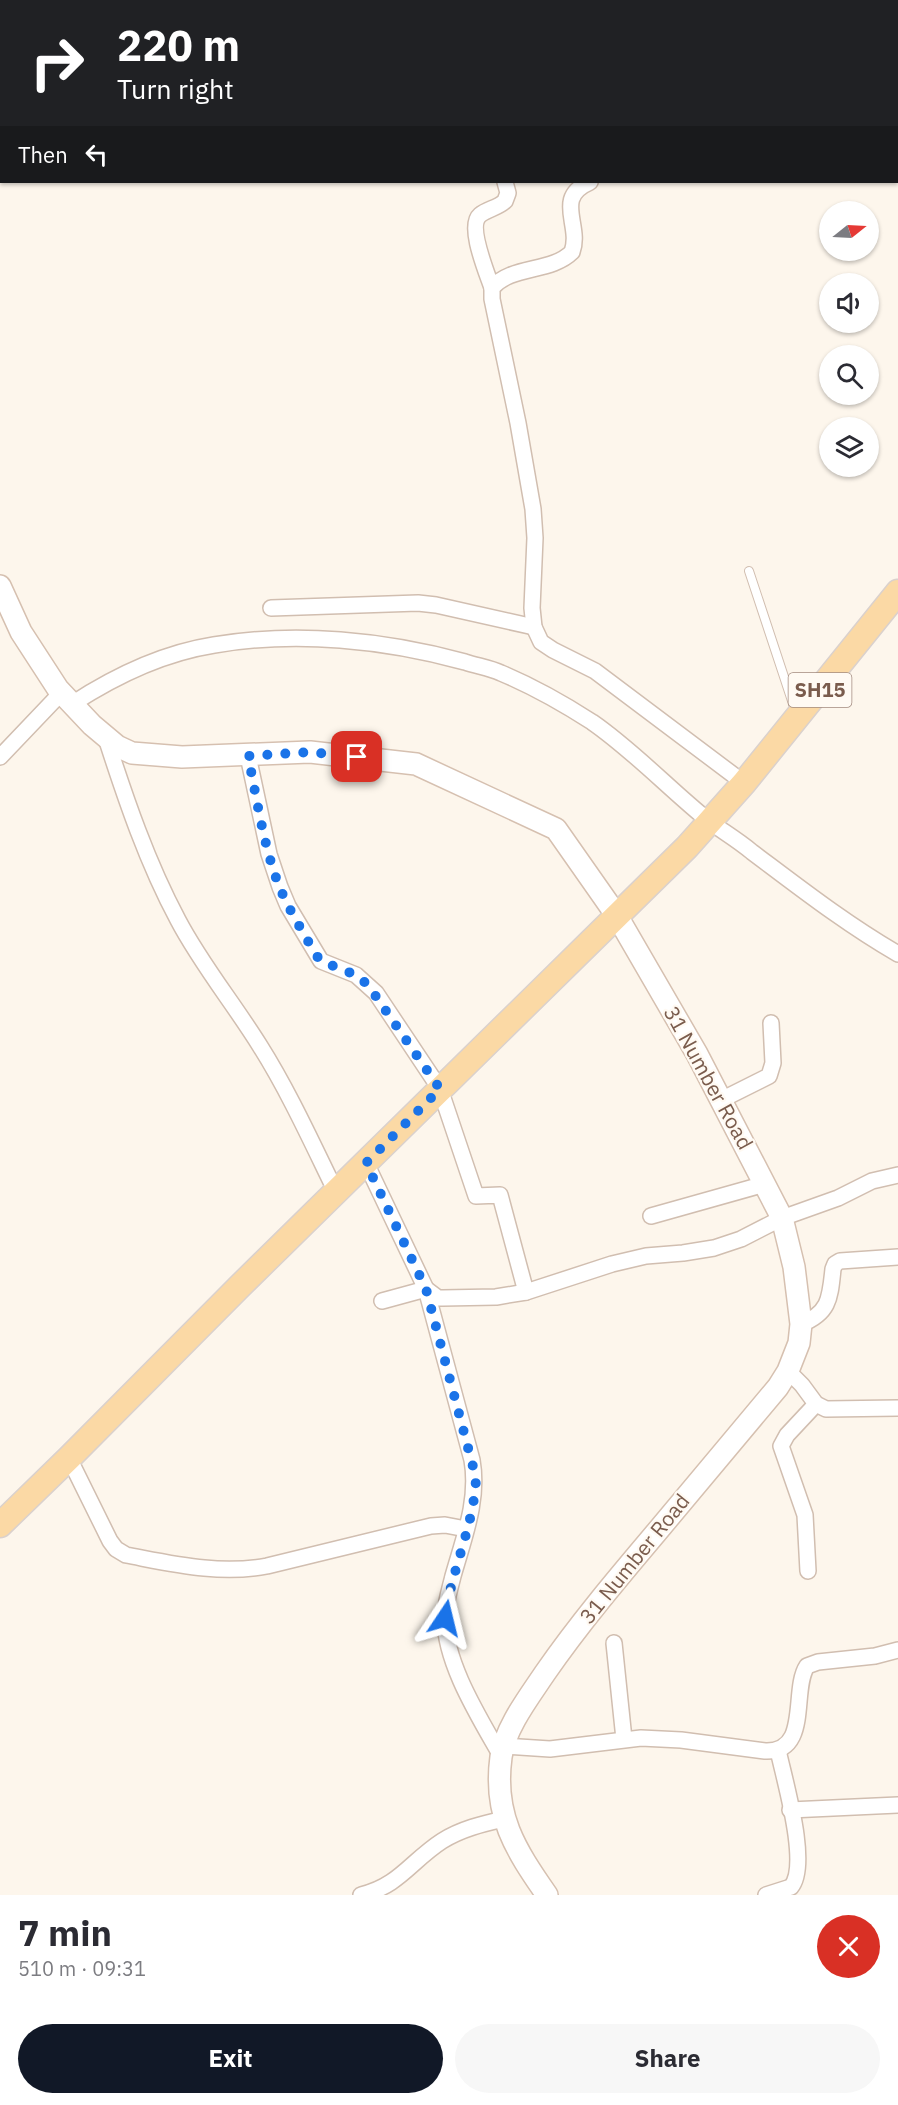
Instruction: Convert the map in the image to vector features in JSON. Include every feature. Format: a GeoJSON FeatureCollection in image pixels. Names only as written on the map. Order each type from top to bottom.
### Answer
{"type":"FeatureCollection","features":[{"type":"Feature","properties":{"kind":"main road","name":"31 Number Road"},"geometry":{"type":"LineString","coordinates":[[0,586],[21,632],[61,691],[92,726],[117,746],[132,753],[182,757],[310,752],[416,764],[556,829],[617,916],[697,1054],[782,1218],[794,1267],[801,1324],[799,1343],[788,1371],[778,1387],[603,1596],[560,1652],[519,1711],[502,1751],[499,1796],[504,1819],[516,1846],[547,1895]]}},
{"type":"Feature","properties":{"kind":"main road","name":"SH15"},"geometry":{"type":"LineString","coordinates":[[0,1525],[617,916],[712,819],[898,592]]}},
{"type":"Feature","properties":{"kind":"street"},"geometry":{"type":"LineString","coordinates":[[505,183],[507,193],[505,201],[478,216],[475,222],[478,243],[492,288],[492,299],[516,412],[533,509],[535,537],[532,608],[534,627],[541,642],[604,677],[742,785]]}},
{"type":"Feature","properties":{"kind":"street"},"geometry":{"type":"LineString","coordinates":[[492,288],[497,281],[508,276],[561,260],[572,252],[574,239],[571,200],[576,191],[588,183]]}},
{"type":"Feature","properties":{"kind":"street"},"geometry":{"type":"LineString","coordinates":[[271,608],[418,603],[445,606],[534,627]]}},
{"type":"Feature","properties":{"kind":"street"},"geometry":{"type":"LineString","coordinates":[[0,757],[61,691],[103,683],[139,667],[212,645],[250,640],[303,639],[368,643],[443,656],[500,672],[592,723],[820,904],[898,954]]}},
{"type":"Feature","properties":{"kind":"street"},"geometry":{"type":"LineString","coordinates":[[106,738],[136,828],[175,914],[262,1048],[336,1192]]}},
{"type":"Feature","properties":{"kind":"street"},"geometry":{"type":"LineString","coordinates":[[248,756],[262,825],[277,879],[288,906],[321,961],[356,975],[368,985],[440,1089],[476,1196],[500,1196],[526,1292]]}},
{"type":"Feature","properties":{"kind":"street"},"geometry":{"type":"LineString","coordinates":[[721,1100],[769,1076],[773,1063],[771,1023]]}},
{"type":"Feature","properties":{"kind":"street"},"geometry":{"type":"LineString","coordinates":[[366,1163],[426,1289],[476,1478],[472,1509],[448,1597],[445,1618],[455,1667],[470,1700],[502,1751],[550,1749],[624,1739],[681,1740],[765,1751],[778,1750],[788,1743],[792,1736],[796,1724],[801,1678],[807,1666],[818,1662],[875,1656],[898,1650]]}},
{"type":"Feature","properties":{"kind":"street"},"geometry":{"type":"LineString","coordinates":[[426,1289],[438,1298],[495,1297],[526,1292],[612,1264],[646,1256],[714,1248],[741,1239],[782,1218],[838,1198],[882,1178],[898,1175]]}},
{"type":"Feature","properties":{"kind":"street"},"geometry":{"type":"LineString","coordinates":[[651,1216],[765,1184]]}},
{"type":"Feature","properties":{"kind":"street"},"geometry":{"type":"LineString","coordinates":[[801,1324],[821,1313],[827,1303],[835,1264],[845,1259],[898,1257]]}},
{"type":"Feature","properties":{"kind":"street"},"geometry":{"type":"LineString","coordinates":[[382,1301],[426,1289]]}},
{"type":"Feature","properties":{"kind":"street"},"geometry":{"type":"LineString","coordinates":[[788,1371],[816,1404],[831,1410],[898,1408]]}},
{"type":"Feature","properties":{"kind":"street"},"geometry":{"type":"LineString","coordinates":[[808,1571],[804,1515],[781,1446],[791,1430],[816,1404]]}},
{"type":"Feature","properties":{"kind":"street"},"geometry":{"type":"LineString","coordinates":[[69,1458],[116,1549],[126,1555],[207,1570],[248,1570],[430,1526],[445,1525],[466,1529]]}},
{"type":"Feature","properties":{"kind":"street"},"geometry":{"type":"LineString","coordinates":[[614,1643],[624,1739]]}},
{"type":"Feature","properties":{"kind":"street"},"geometry":{"type":"LineString","coordinates":[[766,1895],[795,1889],[798,1849],[778,1750]]}},
{"type":"Feature","properties":{"kind":"street"},"geometry":{"type":"LineString","coordinates":[[790,1810],[898,1805]]}},
{"type":"Feature","properties":{"kind":"street"},"geometry":{"type":"LineString","coordinates":[[361,1895],[377,1891],[392,1883],[442,1842],[468,1828],[504,1819]]}},
{"type":"Feature","properties":{"kind":"lane"},"geometry":{"type":"LineString","coordinates":[[749,571],[797,718]]}},
{"type":"Feature","properties":{"kind":"route"},"geometry":{"type":"LineString","coordinates":[[357,757],[310,752],[248,756],[274,872],[288,906],[316,955],[327,964],[356,975],[376,993],[440,1089],[366,1163],[426,1289],[476,1478],[472,1509],[448,1597],[445,1618]]}}]}
